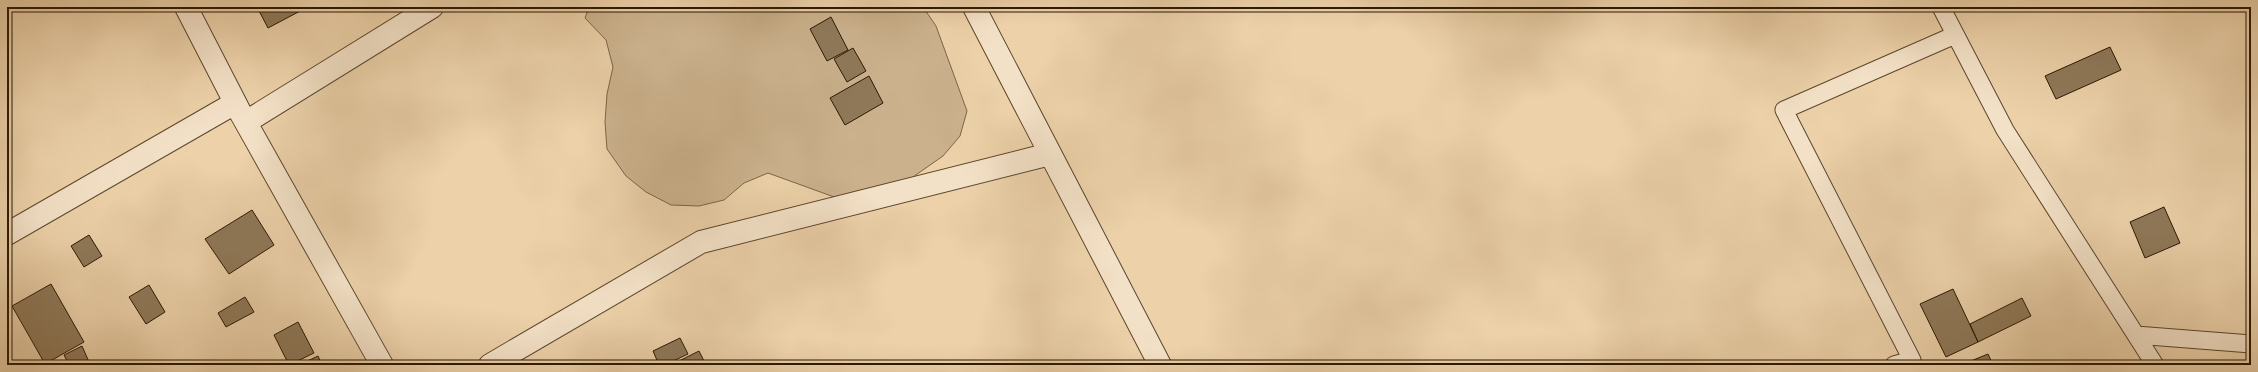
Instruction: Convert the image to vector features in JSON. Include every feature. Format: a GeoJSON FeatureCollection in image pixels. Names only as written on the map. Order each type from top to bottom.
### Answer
{"type":"FeatureCollection","features":[{"type":"Feature","properties":{"kind":"street"},"geometry":{"type":"LineString","coordinates":[[186,7],[235,103],[382,365]]}},
{"type":"Feature","properties":{"kind":"street"},"geometry":{"type":"LineString","coordinates":[[246,122],[432,7]]}},
{"type":"Feature","properties":{"kind":"street"},"geometry":{"type":"LineString","coordinates":[[974,7],[1160,365]]}},
{"type":"Feature","properties":{"kind":"street"},"geometry":{"type":"LineString","coordinates":[[7,234],[235,103]]}},
{"type":"Feature","properties":{"kind":"street"},"geometry":{"type":"LineString","coordinates":[[490,365],[701,242],[1050,154]]}},
{"type":"Feature","properties":{"kind":"lane"},"geometry":{"type":"LineString","coordinates":[[1941,7],[2004,130],[2155,365]]}},
{"type":"Feature","properties":{"kind":"lane"},"geometry":{"type":"LineString","coordinates":[[1894,365],[1912,360],[1784,110],[1955,34]]}},
{"type":"Feature","properties":{"kind":"lane"},"geometry":{"type":"LineString","coordinates":[[2136,335],[2251,344]]}},
{"type":"Feature","properties":{"kind":"shaded area"},"geometry":{"type":"Polygon","coordinates":[[[589,7],[923,7],[936,26],[967,111],[960,136],[943,156],[900,186],[848,202],[768,173],[744,183],[724,200],[699,206],[671,205],[646,192],[626,176],[607,149],[605,122],[607,94],[613,67],[606,40],[585,18],[589,7]]]}},
{"type":"Feature","properties":{"kind":"building"},"geometry":{"type":"Polygon","coordinates":[[[257,7],[303,7],[304,9],[268,28],[257,7]]]}},
{"type":"Feature","properties":{"kind":"building"},"geometry":{"type":"Polygon","coordinates":[[[831,17],[848,50],[827,61],[810,29],[831,17]]]}},
{"type":"Feature","properties":{"kind":"building"},"geometry":{"type":"Polygon","coordinates":[[[2110,47],[2121,70],[2056,99],[2045,76],[2110,47]]]}},
{"type":"Feature","properties":{"kind":"building"},"geometry":{"type":"Polygon","coordinates":[[[853,48],[866,71],[847,82],[834,59],[853,48]]]}},
{"type":"Feature","properties":{"kind":"building"},"geometry":{"type":"Polygon","coordinates":[[[869,76],[883,103],[845,125],[830,98],[869,76]]]}},
{"type":"Feature","properties":{"kind":"building"},"geometry":{"type":"Polygon","coordinates":[[[2164,207],[2180,243],[2145,258],[2130,222],[2164,207]]]}},
{"type":"Feature","properties":{"kind":"building"},"geometry":{"type":"Polygon","coordinates":[[[252,210],[274,245],[229,274],[205,239],[252,210]]]}},
{"type":"Feature","properties":{"kind":"building"},"geometry":{"type":"Polygon","coordinates":[[[89,235],[102,256],[84,267],[71,246],[89,235]]]}},
{"type":"Feature","properties":{"kind":"building"},"geometry":{"type":"Polygon","coordinates":[[[51,284],[84,342],[45,364],[12,306],[51,284]]]}},
{"type":"Feature","properties":{"kind":"building"},"geometry":{"type":"Polygon","coordinates":[[[149,285],[165,312],[146,324],[129,297],[149,285]]]}},
{"type":"Feature","properties":{"kind":"building"},"geometry":{"type":"Polygon","coordinates":[[[1953,289],[1978,342],[1946,357],[1920,304],[1953,289]]]}},
{"type":"Feature","properties":{"kind":"building"},"geometry":{"type":"Polygon","coordinates":[[[245,297],[254,312],[226,327],[218,313],[245,297]]]}},
{"type":"Feature","properties":{"kind":"building"},"geometry":{"type":"Polygon","coordinates":[[[2022,298],[2031,316],[1978,342],[1970,324],[2022,298]]]}},
{"type":"Feature","properties":{"kind":"building"},"geometry":{"type":"Polygon","coordinates":[[[298,322],[314,353],[289,365],[274,335],[298,322]]]}},
{"type":"Feature","properties":{"kind":"building"},"geometry":{"type":"Polygon","coordinates":[[[680,338],[688,354],[671,362],[673,365],[659,365],[653,351],[680,338]]]}},
{"type":"Feature","properties":{"kind":"building"},"geometry":{"type":"Polygon","coordinates":[[[82,346],[89,362],[84,365],[69,365],[64,355],[82,346]]]}},
{"type":"Feature","properties":{"kind":"building"},"geometry":{"type":"Polygon","coordinates":[[[699,351],[705,363],[676,365],[675,363],[699,351]]]}},
{"type":"Feature","properties":{"kind":"building"},"geometry":{"type":"Polygon","coordinates":[[[1988,354],[1993,365],[1961,365],[1988,354]]]}},
{"type":"Feature","properties":{"kind":"building"},"geometry":{"type":"Polygon","coordinates":[[[318,356],[322,365],[299,365],[318,356]]]}}]}
